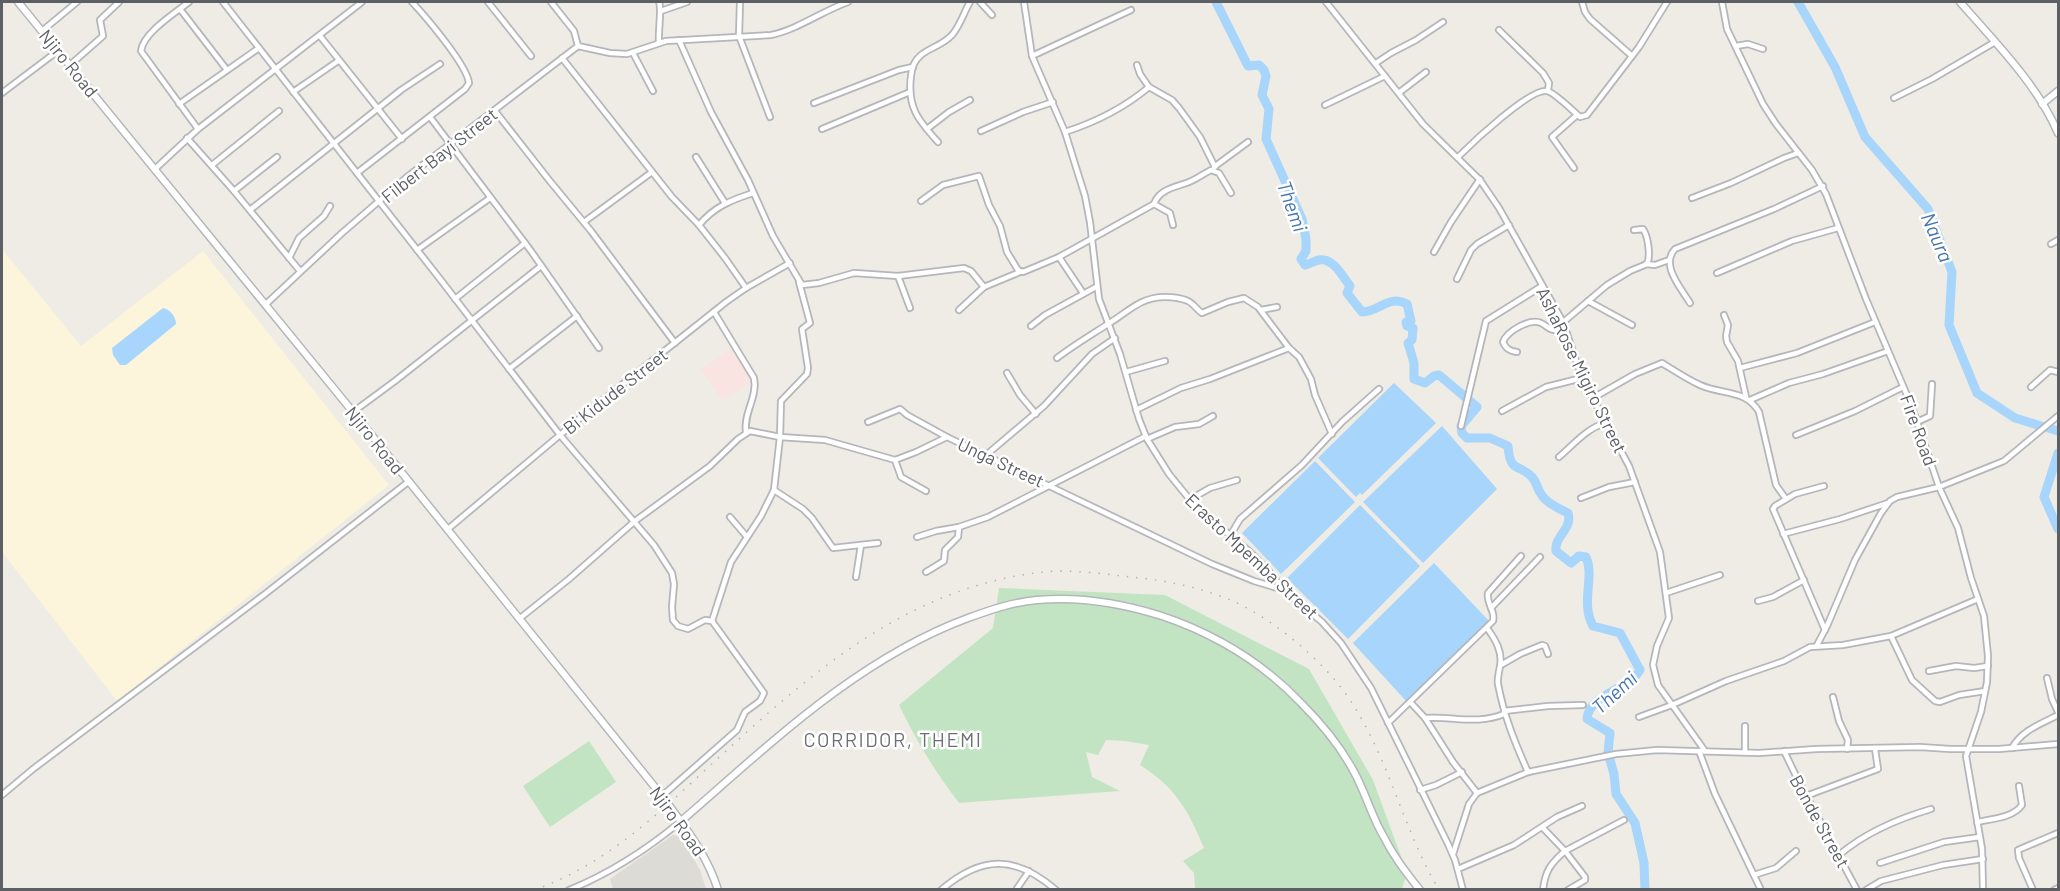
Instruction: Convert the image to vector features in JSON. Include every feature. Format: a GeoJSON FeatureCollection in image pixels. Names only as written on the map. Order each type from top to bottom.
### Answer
{"type":"FeatureCollection","features":[{"type":"Feature","properties":{"kind":"street","name":"Njiro Road"},"geometry":{"type":"LineString","coordinates":[[18,2],[448,529],[662,796],[705,857],[718,890]]}},
{"type":"Feature","properties":{"kind":"street"},"geometry":{"type":"LineString","coordinates":[[42,31],[77,2]]}},
{"type":"Feature","properties":{"kind":"street"},"geometry":{"type":"LineString","coordinates":[[70,65],[103,36],[100,20],[119,2]]}},
{"type":"Feature","properties":{"kind":"street"},"geometry":{"type":"LineString","coordinates":[[189,2],[154,30],[141,47],[141,51],[198,129]]}},
{"type":"Feature","properties":{"kind":"street"},"geometry":{"type":"LineString","coordinates":[[223,2],[560,435],[635,521],[672,570],[674,584],[672,615],[678,626],[688,629],[705,620],[712,621],[764,695],[756,705],[745,712],[737,730],[662,796]]}},
{"type":"Feature","properties":{"kind":"street"},"geometry":{"type":"LineString","coordinates":[[155,169],[198,129],[362,2]]}},
{"type":"Feature","properties":{"kind":"street"},"geometry":{"type":"LineString","coordinates":[[357,172],[465,89],[469,80],[435,29],[412,2]]}},
{"type":"Feature","properties":{"kind":"street"},"geometry":{"type":"LineString","coordinates":[[488,2],[531,56]]}},
{"type":"Feature","properties":{"kind":"street"},"geometry":{"type":"LineString","coordinates":[[551,2],[574,31],[578,46],[620,55],[633,53],[658,42],[777,34],[848,2]]}},
{"type":"Feature","properties":{"kind":"street"},"geometry":{"type":"LineString","coordinates":[[658,2],[661,11],[658,42]]}},
{"type":"Feature","properties":{"kind":"street"},"geometry":{"type":"LineString","coordinates":[[661,11],[687,2]]}},
{"type":"Feature","properties":{"kind":"street"},"geometry":{"type":"LineString","coordinates":[[740,2],[739,36],[770,117]]}},
{"type":"Feature","properties":{"kind":"street"},"geometry":{"type":"LineString","coordinates":[[938,142],[914,110],[910,92],[913,67],[921,55],[940,45],[952,35],[970,2]]}},
{"type":"Feature","properties":{"kind":"street"},"geometry":{"type":"LineString","coordinates":[[980,2],[992,15]]}},
{"type":"Feature","properties":{"kind":"street","name":"Erasto Mpemba Street"},"geometry":{"type":"LineString","coordinates":[[1024,2],[1032,56],[1065,132],[1085,196],[1099,299],[1115,338],[1136,410],[1147,437],[1169,474],[1189,500],[1261,562],[1284,590],[1336,636],[1371,688],[1453,854],[1463,890]]}},
{"type":"Feature","properties":{"kind":"street","name":"AshaRose Migiro Street"},"geometry":{"type":"LineString","coordinates":[[1326,2],[1400,92],[1423,124],[1479,178],[1509,225],[1563,322],[1582,378],[1620,448],[1660,552],[1669,618],[1657,646],[1653,665],[1658,685],[1702,751],[1714,794],[1761,890]]}},
{"type":"Feature","properties":{"kind":"street"},"geometry":{"type":"LineString","coordinates":[[1582,2],[1587,16],[1632,56]]}},
{"type":"Feature","properties":{"kind":"street"},"geometry":{"type":"LineString","coordinates":[[1548,90],[1577,114],[1583,117],[1591,112],[1632,56],[1666,2]]}},
{"type":"Feature","properties":{"kind":"street","name":"Fire Road"},"geometry":{"type":"LineString","coordinates":[[1722,2],[1724,20],[1763,104],[1823,186],[1875,322],[1917,422],[1939,487],[1958,528],[1984,616],[1987,630],[1988,666],[1985,691],[1978,722],[1968,748],[1968,770],[1983,859],[1983,890]]}},
{"type":"Feature","properties":{"kind":"street"},"geometry":{"type":"LineString","coordinates":[[1960,2],[2007,53],[2042,104],[2058,133]]}},
{"type":"Feature","properties":{"kind":"street"},"geometry":{"type":"LineString","coordinates":[[180,9],[227,70]]}},
{"type":"Feature","properties":{"kind":"street"},"geometry":{"type":"LineString","coordinates":[[1032,56],[1131,10]]}},
{"type":"Feature","properties":{"kind":"street"},"geometry":{"type":"LineString","coordinates":[[1376,63],[1443,22]]}},
{"type":"Feature","properties":{"kind":"street"},"geometry":{"type":"LineString","coordinates":[[1499,30],[1543,73],[1549,83],[1548,90]]}},
{"type":"Feature","properties":{"kind":"street"},"geometry":{"type":"LineString","coordinates":[[320,36],[402,139]]}},
{"type":"Feature","properties":{"kind":"street"},"geometry":{"type":"LineString","coordinates":[[679,40],[711,112],[773,236],[799,280],[810,321],[810,324],[802,329],[808,368],[804,379],[781,401],[780,437],[774,490],[761,516],[731,562],[712,621]]}},
{"type":"Feature","properties":{"kind":"street"},"geometry":{"type":"LineString","coordinates":[[1894,98],[1932,79],[1995,42]]}},
{"type":"Feature","properties":{"kind":"street"},"geometry":{"type":"LineString","coordinates":[[1736,46],[1748,44],[1763,49]]}},
{"type":"Feature","properties":{"kind":"street","name":"Filbert Bayi Street"},"geometry":{"type":"LineString","coordinates":[[265,305],[378,201],[578,46]]}},
{"type":"Feature","properties":{"kind":"street"},"geometry":{"type":"LineString","coordinates":[[179,104],[259,48]]}},
{"type":"Feature","properties":{"kind":"street"},"geometry":{"type":"LineString","coordinates":[[2,93],[59,50]]}},
{"type":"Feature","properties":{"kind":"street"},"geometry":{"type":"LineString","coordinates":[[633,53],[653,91]]}},
{"type":"Feature","properties":{"kind":"street"},"geometry":{"type":"LineString","coordinates":[[562,58],[652,172],[699,225],[746,288]]}},
{"type":"Feature","properties":{"kind":"street"},"geometry":{"type":"LineString","coordinates":[[293,92],[338,61]]}},
{"type":"Feature","properties":{"kind":"street"},"geometry":{"type":"LineString","coordinates":[[250,210],[401,90],[440,64]]}},
{"type":"Feature","properties":{"kind":"street"},"geometry":{"type":"LineString","coordinates":[[1137,65],[1149,87],[1172,100],[1179,108],[1200,137],[1213,169],[1219,173],[1231,194]]}},
{"type":"Feature","properties":{"kind":"street"},"geometry":{"type":"LineString","coordinates":[[814,103],[899,70],[913,67]]}},
{"type":"Feature","properties":{"kind":"street"},"geometry":{"type":"LineString","coordinates":[[1400,92],[1426,72]]}},
{"type":"Feature","properties":{"kind":"street"},"geometry":{"type":"LineString","coordinates":[[1325,105],[1386,75]]}},
{"type":"Feature","properties":{"kind":"street"},"geometry":{"type":"LineString","coordinates":[[1065,132],[1108,115],[1149,87]]}},
{"type":"Feature","properties":{"kind":"street"},"geometry":{"type":"LineString","coordinates":[[1458,157],[1475,139],[1508,113],[1535,94],[1548,90]]}},
{"type":"Feature","properties":{"kind":"street"},"geometry":{"type":"LineString","coordinates":[[2042,104],[2058,91]]}},
{"type":"Feature","properties":{"kind":"street"},"geometry":{"type":"LineString","coordinates":[[822,129],[910,92]]}},
{"type":"Feature","properties":{"kind":"street"},"geometry":{"type":"LineString","coordinates":[[927,129],[970,100]]}},
{"type":"Feature","properties":{"kind":"street"},"geometry":{"type":"LineString","coordinates":[[981,131],[1023,112],[1053,102]]}},
{"type":"Feature","properties":{"kind":"street"},"geometry":{"type":"LineString","coordinates":[[212,165],[279,111]]}},
{"type":"Feature","properties":{"kind":"street"},"geometry":{"type":"LineString","coordinates":[[495,111],[584,222],[675,343]]}},
{"type":"Feature","properties":{"kind":"street"},"geometry":{"type":"LineString","coordinates":[[1574,168],[1552,137],[1577,114]]}},
{"type":"Feature","properties":{"kind":"street"},"geometry":{"type":"LineString","coordinates":[[430,117],[525,243],[599,348]]}},
{"type":"Feature","properties":{"kind":"street"},"geometry":{"type":"LineString","coordinates":[[187,138],[300,271]]}},
{"type":"Feature","properties":{"kind":"street"},"geometry":{"type":"LineString","coordinates":[[959,310],[984,287],[1020,272],[1029,271],[1059,257],[1154,204],[1162,193],[1192,181],[1213,169],[1248,142]]}},
{"type":"Feature","properties":{"kind":"street"},"geometry":{"type":"LineString","coordinates":[[1692,198],[1798,153]]}},
{"type":"Feature","properties":{"kind":"street"},"geometry":{"type":"LineString","coordinates":[[234,191],[277,157]]}},
{"type":"Feature","properties":{"kind":"street"},"geometry":{"type":"LineString","coordinates":[[696,157],[725,203]]}},
{"type":"Feature","properties":{"kind":"street"},"geometry":{"type":"LineString","coordinates":[[584,222],[652,172]]}},
{"type":"Feature","properties":{"kind":"street"},"geometry":{"type":"LineString","coordinates":[[921,201],[943,185],[979,176],[989,205],[1000,226],[1007,252],[1020,272]]}},
{"type":"Feature","properties":{"kind":"street"},"geometry":{"type":"LineString","coordinates":[[1434,252],[1479,178]]}},
{"type":"Feature","properties":{"kind":"street"},"geometry":{"type":"LineString","coordinates":[[1690,303],[1671,269],[1670,254],[1675,249],[1774,209],[1823,186]]}},
{"type":"Feature","properties":{"kind":"street"},"geometry":{"type":"LineString","coordinates":[[699,225],[725,203],[753,193]]}},
{"type":"Feature","properties":{"kind":"street"},"geometry":{"type":"LineString","coordinates":[[417,250],[490,198]]}},
{"type":"Feature","properties":{"kind":"street"},"geometry":{"type":"LineString","coordinates":[[1154,204],[1170,213],[1173,225]]}},
{"type":"Feature","properties":{"kind":"street"},"geometry":{"type":"LineString","coordinates":[[289,258],[299,238],[324,216],[330,206]]}},
{"type":"Feature","properties":{"kind":"street"},"geometry":{"type":"LineString","coordinates":[[1457,279],[1476,244],[1509,225]]}},
{"type":"Feature","properties":{"kind":"street"},"geometry":{"type":"LineString","coordinates":[[1717,273],[1792,241],[1838,228]]}},
{"type":"Feature","properties":{"kind":"street"},"geometry":{"type":"LineString","coordinates":[[1634,230],[1643,229],[1646,233],[1649,259],[1646,264]]}},
{"type":"Feature","properties":{"kind":"street"},"geometry":{"type":"LineString","coordinates":[[2051,244],[2058,240]]}},
{"type":"Feature","properties":{"kind":"street"},"geometry":{"type":"LineString","coordinates":[[455,298],[525,243]]}},
{"type":"Feature","properties":{"kind":"street"},"geometry":{"type":"LineString","coordinates":[[1059,257],[1083,293]]}},
{"type":"Feature","properties":{"kind":"street"},"geometry":{"type":"LineString","coordinates":[[1517,352],[1508,349],[1503,342],[1505,337],[1512,332],[1536,322],[1549,330],[1554,330],[1620,277],[1646,264],[1655,265],[1669,260]]}},
{"type":"Feature","properties":{"kind":"street","name":"Bi Kidude Street"},"geometry":{"type":"LineString","coordinates":[[448,529],[560,435],[714,312],[746,288],[790,263]]}},
{"type":"Feature","properties":{"kind":"street"},"geometry":{"type":"LineString","coordinates":[[353,412],[541,266]]}},
{"type":"Feature","properties":{"kind":"street"},"geometry":{"type":"LineString","coordinates":[[799,280],[805,286],[854,273],[898,276],[968,268],[984,287]]}},
{"type":"Feature","properties":{"kind":"street"},"geometry":{"type":"LineString","coordinates":[[898,276],[910,308]]}},
{"type":"Feature","properties":{"kind":"street"},"geometry":{"type":"LineString","coordinates":[[1461,426],[1486,321],[1542,286]]}},
{"type":"Feature","properties":{"kind":"street"},"geometry":{"type":"LineString","coordinates":[[1031,326],[1045,315],[1096,287]]}},
{"type":"Feature","properties":{"kind":"street"},"geometry":{"type":"LineString","coordinates":[[1057,358],[1135,304],[1158,297],[1175,298],[1188,301],[1202,313],[1244,298],[1261,310],[1289,348],[1299,357],[1332,434]]}},
{"type":"Feature","properties":{"kind":"street"},"geometry":{"type":"LineString","coordinates":[[1588,301],[1632,325]]}},
{"type":"Feature","properties":{"kind":"street"},"geometry":{"type":"LineString","coordinates":[[1261,310],[1277,307]]}},
{"type":"Feature","properties":{"kind":"street"},"geometry":{"type":"LineString","coordinates":[[714,312],[754,378],[756,387],[746,416],[746,433]]}},
{"type":"Feature","properties":{"kind":"street"},"geometry":{"type":"LineString","coordinates":[[1724,315],[1728,325],[1727,342],[1740,368],[1748,399],[1758,412],[1776,485],[1786,499]]}},
{"type":"Feature","properties":{"kind":"street"},"geometry":{"type":"LineString","coordinates":[[509,369],[577,316]]}},
{"type":"Feature","properties":{"kind":"street"},"geometry":{"type":"LineString","coordinates":[[1740,368],[1797,353],[1875,322]]}},
{"type":"Feature","properties":{"kind":"street"},"geometry":{"type":"LineString","coordinates":[[985,456],[1035,414],[1092,354],[1115,338]]}},
{"type":"Feature","properties":{"kind":"street"},"geometry":{"type":"LineString","coordinates":[[1136,410],[1181,388],[1289,348]]}},
{"type":"Feature","properties":{"kind":"street"},"geometry":{"type":"LineString","coordinates":[[1593,398],[1635,374],[1662,363],[1700,385],[1748,399],[1789,382],[1824,374],[1888,351]]}},
{"type":"Feature","properties":{"kind":"street"},"geometry":{"type":"LineString","coordinates":[[1126,372],[1165,361]]}},
{"type":"Feature","properties":{"kind":"street"},"geometry":{"type":"LineString","coordinates":[[2031,387],[2050,370],[2058,372]]}},
{"type":"Feature","properties":{"kind":"street"},"geometry":{"type":"LineString","coordinates":[[1007,373],[1035,414]]}},
{"type":"Feature","properties":{"kind":"street"},"geometry":{"type":"LineString","coordinates":[[1502,411],[1546,387],[1582,378]]}},
{"type":"Feature","properties":{"kind":"street"},"geometry":{"type":"LineString","coordinates":[[1917,422],[1930,416],[1932,384]]}},
{"type":"Feature","properties":{"kind":"street"},"geometry":{"type":"LineString","coordinates":[[1796,435],[1855,411],[1903,387]]}},
{"type":"Feature","properties":{"kind":"street"},"geometry":{"type":"LineString","coordinates":[[1230,536],[1240,519],[1296,471],[1342,422],[1379,389]]}},
{"type":"Feature","properties":{"kind":"street"},"geometry":{"type":"LineString","coordinates":[[868,422],[900,409],[947,437]]}},
{"type":"Feature","properties":{"kind":"street"},"geometry":{"type":"LineString","coordinates":[[917,537],[988,517],[1147,437],[1175,427],[1199,424],[1214,416]]}},
{"type":"Feature","properties":{"kind":"street"},"geometry":{"type":"LineString","coordinates":[[1783,534],[1840,519],[1888,503],[1897,497],[1939,487],[2004,461],[2058,416]]}},
{"type":"Feature","properties":{"kind":"street"},"geometry":{"type":"LineString","coordinates":[[1559,456],[1585,432],[1605,423]]}},
{"type":"Feature","properties":{"kind":"street"},"geometry":{"type":"LineString","coordinates":[[519,619],[635,521],[710,466],[746,433],[754,431],[780,437],[825,440],[895,460],[901,477],[926,491]]}},
{"type":"Feature","properties":{"kind":"street","name":"Unga Street"},"geometry":{"type":"LineString","coordinates":[[895,460],[947,437],[1212,564],[1284,590]]}},
{"type":"Feature","properties":{"kind":"street"},"geometry":{"type":"LineString","coordinates":[[1189,500],[1210,488],[1237,480]]}},
{"type":"Feature","properties":{"kind":"street"},"geometry":{"type":"LineString","coordinates":[[2,795],[408,482]]}},
{"type":"Feature","properties":{"kind":"street"},"geometry":{"type":"LineString","coordinates":[[1581,498],[1609,487],[1635,482]]}},
{"type":"Feature","properties":{"kind":"street"},"geometry":{"type":"LineString","coordinates":[[1824,486],[1795,494],[1773,509],[1825,630]]}},
{"type":"Feature","properties":{"kind":"street"},"geometry":{"type":"LineString","coordinates":[[774,490],[803,509],[833,548],[878,543]]}},
{"type":"Feature","properties":{"kind":"street"},"geometry":{"type":"LineString","coordinates":[[1817,646],[1855,560],[1888,503]]}},
{"type":"Feature","properties":{"kind":"street"},"geometry":{"type":"LineString","coordinates":[[730,518],[747,537]]}},
{"type":"Feature","properties":{"kind":"street"},"geometry":{"type":"LineString","coordinates":[[926,572],[944,561],[945,550],[958,537],[959,527]]}},
{"type":"Feature","properties":{"kind":"street"},"geometry":{"type":"LineString","coordinates":[[856,577],[861,545]]}},
{"type":"Feature","properties":{"kind":"street"},"geometry":{"type":"LineString","coordinates":[[1388,723],[1487,628],[1494,619],[1487,600],[1488,593],[1521,556]]}},
{"type":"Feature","properties":{"kind":"street"},"geometry":{"type":"LineString","coordinates":[[1491,608],[1540,557]]}},
{"type":"Feature","properties":{"kind":"street"},"geometry":{"type":"LineString","coordinates":[[1666,593],[1720,575]]}},
{"type":"Feature","properties":{"kind":"street"},"geometry":{"type":"LineString","coordinates":[[1758,601],[1773,597],[1804,580]]}},
{"type":"Feature","properties":{"kind":"street"},"geometry":{"type":"LineString","coordinates":[[1639,717],[1726,681],[1784,661],[1810,647],[1843,645],[1892,636],[1978,599]]}},
{"type":"Feature","properties":{"kind":"street"},"geometry":{"type":"LineString","coordinates":[[569,890],[619,866],[649,846],[812,710],[891,654],[940,628],[990,609],[1035,600],[1087,600],[1128,605],[1184,624],[1218,639],[1257,664],[1301,703],[1342,752],[1364,791],[1383,837],[1420,890]]}},
{"type":"Feature","properties":{"kind":"street"},"geometry":{"type":"LineString","coordinates":[[1487,628],[1497,646],[1501,665],[1497,681],[1504,712],[1528,772]]}},
{"type":"Feature","properties":{"kind":"street"},"geometry":{"type":"LineString","coordinates":[[1892,636],[1912,680],[1935,701],[1985,691]]}},
{"type":"Feature","properties":{"kind":"street"},"geometry":{"type":"LineString","coordinates":[[1501,665],[1542,645],[1545,646],[1548,654]]}},
{"type":"Feature","properties":{"kind":"street"},"geometry":{"type":"LineString","coordinates":[[1929,671],[1956,666],[1969,668],[1988,666]]}},
{"type":"Feature","properties":{"kind":"street"},"geometry":{"type":"LineString","coordinates":[[2012,748],[2024,733],[2058,713],[2047,678]]}},
{"type":"Feature","properties":{"kind":"street"},"geometry":{"type":"LineString","coordinates":[[1833,698],[1839,721],[1848,740],[1847,749]]}},
{"type":"Feature","properties":{"kind":"street"},"geometry":{"type":"LineString","coordinates":[[1410,703],[1425,718],[1477,792]]}},
{"type":"Feature","properties":{"kind":"street"},"geometry":{"type":"LineString","coordinates":[[1425,718],[1450,717],[1480,720],[1491,719],[1504,712],[1548,706],[1582,705]]}},
{"type":"Feature","properties":{"kind":"street"},"geometry":{"type":"LineString","coordinates":[[1745,726],[1745,752]]}},
{"type":"Feature","properties":{"kind":"street"},"geometry":{"type":"LineString","coordinates":[[1453,854],[1469,804],[1477,792],[1528,772],[1603,756],[1657,750],[1745,752],[1920,747],[2012,748],[2058,744]]}},
{"type":"Feature","properties":{"kind":"street"},"geometry":{"type":"LineString","coordinates":[[1806,796],[1878,769],[1875,749]]}},
{"type":"Feature","properties":{"kind":"street","name":"Bonde Street"},"geometry":{"type":"LineString","coordinates":[[1784,751],[1857,890]]}},
{"type":"Feature","properties":{"kind":"street"},"geometry":{"type":"LineString","coordinates":[[1420,790],[1462,772]]}},
{"type":"Feature","properties":{"kind":"street"},"geometry":{"type":"LineString","coordinates":[[1977,822],[2019,810],[2022,805],[2019,786]]}},
{"type":"Feature","properties":{"kind":"street"},"geometry":{"type":"LineString","coordinates":[[1458,869],[1502,851],[1555,819],[1582,806]]}},
{"type":"Feature","properties":{"kind":"street"},"geometry":{"type":"LineString","coordinates":[[1839,855],[1873,831],[1931,809]]}},
{"type":"Feature","properties":{"kind":"street"},"geometry":{"type":"LineString","coordinates":[[1543,890],[1544,876],[1558,857],[1565,851],[1624,820]]}},
{"type":"Feature","properties":{"kind":"street"},"geometry":{"type":"LineString","coordinates":[[1543,828],[1565,851],[1585,879],[1568,890]]}},
{"type":"Feature","properties":{"kind":"street"},"geometry":{"type":"LineString","coordinates":[[2033,890],[2019,858],[2018,850],[2058,833]]}},
{"type":"Feature","properties":{"kind":"street"},"geometry":{"type":"LineString","coordinates":[[1880,863],[1944,842],[1980,837]]}},
{"type":"Feature","properties":{"kind":"street"},"geometry":{"type":"LineString","coordinates":[[1754,875],[1776,867],[1796,850]]}},
{"type":"Feature","properties":{"kind":"street"},"geometry":{"type":"LineString","coordinates":[[1866,890],[1886,879],[1943,865],[1983,859]]}},
{"type":"Feature","properties":{"kind":"street"},"geometry":{"type":"LineString","coordinates":[[941,890],[957,876],[976,867],[997,863],[1015,864],[1045,880],[1056,890]]}},
{"type":"Feature","properties":{"kind":"street"},"geometry":{"type":"LineString","coordinates":[[1016,890],[1029,871]]}},
{"type":"Feature","properties":{"kind":"street"},"geometry":{"type":"LineString","coordinates":[[2054,890],[2058,888]]}},
{"type":"Feature","properties":{"kind":"shaded area"},"geometry":{"type":"Polygon","coordinates":[[[2,249],[81,346],[203,251],[389,485],[117,701],[2,552],[2,249]]]}},
{"type":"Feature","properties":{"kind":"shaded area"},"geometry":{"type":"Polygon","coordinates":[[[731,349],[752,381],[723,401],[701,369],[731,349]]]}},
{"type":"Feature","properties":{"kind":"shaded area"},"geometry":{"type":"Polygon","coordinates":[[[673,835],[677,835],[689,851],[700,870],[706,889],[613,889],[610,879],[673,835]]]}},
{"type":"Feature","properties":{"kind":"green space"},"geometry":{"type":"Polygon","coordinates":[[[999,588],[1165,595],[1309,669],[1373,780],[1407,873],[1402,889],[1195,889],[1194,873],[1183,861],[1204,848],[1180,801],[1163,782],[1140,765],[1149,745],[1106,740],[1098,755],[1086,752],[1092,777],[1120,791],[959,803],[926,756],[899,705],[993,628],[999,588]]]}},
{"type":"Feature","properties":{"kind":"green space"},"geometry":{"type":"Polygon","coordinates":[[[589,741],[616,782],[550,827],[523,786],[589,741]]]}},
{"type":"Feature","properties":{"kind":"water"},"geometry":{"type":"Polygon","coordinates":[[[163,308],[172,314],[176,324],[126,365],[120,365],[113,355],[112,348],[163,308]]]}},
{"type":"Feature","properties":{"kind":"water"},"geometry":{"type":"Polygon","coordinates":[[[1394,383],[1436,423],[1362,495],[1360,493],[1356,497],[1318,458],[1394,383]]]}},
{"type":"Feature","properties":{"kind":"water"},"geometry":{"type":"Polygon","coordinates":[[[1442,426],[1497,489],[1423,563],[1363,502],[1442,426]]]}},
{"type":"Feature","properties":{"kind":"water"},"geometry":{"type":"Polygon","coordinates":[[[1315,461],[1355,502],[1281,574],[1242,533],[1315,461]]]}},
{"type":"Feature","properties":{"kind":"water"},"geometry":{"type":"Polygon","coordinates":[[[1360,505],[1420,566],[1348,639],[1287,578],[1360,505]]]}},
{"type":"Feature","properties":{"kind":"water"},"geometry":{"type":"Polygon","coordinates":[[[1434,563],[1489,621],[1407,702],[1353,643],[1434,563]]]}},
{"type":"Feature","properties":{"kind":"waterway","name":"Themi"},"geometry":{"type":"LineString","coordinates":[[1216,2],[1248,66],[1259,65],[1264,70],[1266,76],[1262,95],[1269,109],[1266,139],[1302,219],[1306,251],[1301,259],[1305,265],[1317,260],[1324,260],[1333,265],[1350,286],[1347,293],[1362,312],[1389,302],[1401,301],[1407,304],[1411,321],[1406,322],[1407,326],[1413,328],[1412,340],[1408,343],[1414,363],[1414,379],[1425,383],[1439,375],[1477,407],[1461,426],[1462,433],[1467,438],[1490,438],[1508,446],[1513,464],[1532,477],[1546,500],[1568,513],[1568,524],[1558,541],[1556,551],[1571,563],[1579,556],[1586,557],[1589,573],[1587,599],[1589,617],[1593,626],[1620,633],[1640,670],[1635,677],[1594,704],[1587,719],[1610,733],[1608,753],[1614,774],[1616,794],[1635,823],[1644,863],[1645,890]]}},
{"type":"Feature","properties":{"kind":"waterway","name":"Naura"},"geometry":{"type":"LineString","coordinates":[[1798,2],[1835,67],[1865,137],[1928,209],[1952,272],[1949,325],[1977,393],[2015,418],[2044,427]]}},
{"type":"Feature","properties":{"kind":"waterway"},"geometry":{"type":"LineString","coordinates":[[2048,428],[2058,431]]}},
{"type":"Feature","properties":{"kind":"waterway"},"geometry":{"type":"LineString","coordinates":[[2058,453],[2044,497],[2058,529]]}},
{"type":"Feature","properties":{"kind":"railway"},"geometry":{"type":"LineString","coordinates":[[534,890],[581,869],[624,840],[664,808],[778,705],[817,673],[857,644],[900,618],[945,597],[993,581],[1044,572],[1065,571],[1156,580],[1205,591],[1243,606],[1272,623],[1300,645],[1335,680],[1367,729],[1413,838],[1439,890]]}},
{"type":"Feature","properties":{"kind":"district","name":"CORRIDOR, THEMI"},"geometry":{"type":"Point","coordinates":[893,739]}}]}
